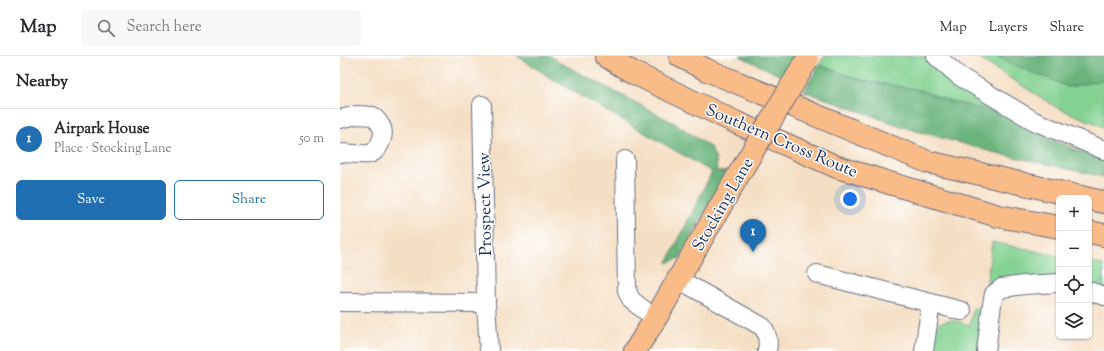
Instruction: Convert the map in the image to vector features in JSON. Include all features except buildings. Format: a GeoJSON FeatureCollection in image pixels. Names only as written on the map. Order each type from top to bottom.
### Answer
{"type":"FeatureCollection","features":[{"type":"Feature","properties":{"kind":"main road","name":"Southern Cross Route"},"geometry":{"type":"LineString","coordinates":[[606,56],[632,72],[734,122],[837,167],[998,216],[1056,226]]}},
{"type":"Feature","properties":{"kind":"main road","name":"Southern Cross Route"},"geometry":{"type":"LineString","coordinates":[[680,56],[706,70],[928,162],[1072,195]]}},
{"type":"Feature","properties":{"kind":"main road","name":"Stocking Lane"},"geometry":{"type":"LineString","coordinates":[[635,351],[656,319],[739,174],[808,58]]}},
{"type":"Feature","properties":{"kind":"main road"},"geometry":{"type":"LineString","coordinates":[[1092,200],[1104,202]]}},
{"type":"Feature","properties":{"kind":"main road"},"geometry":{"type":"LineString","coordinates":[[1092,233],[1104,235]]}},
{"type":"Feature","properties":{"kind":"street"},"geometry":{"type":"LineString","coordinates":[[936,56],[959,76],[1034,121],[1104,150]]}},
{"type":"Feature","properties":{"kind":"street","name":"Prospect View"},"geometry":{"type":"LineString","coordinates":[[482,105],[486,303],[489,351]]}},
{"type":"Feature","properties":{"kind":"street"},"geometry":{"type":"LineString","coordinates":[[340,119],[356,115],[373,116],[383,129],[382,138],[378,148],[369,154],[340,153]]}},
{"type":"Feature","properties":{"kind":"street"},"geometry":{"type":"LineString","coordinates":[[625,160],[627,291],[631,300],[656,319]]}},
{"type":"Feature","properties":{"kind":"street"},"geometry":{"type":"LineString","coordinates":[[817,274],[962,311]]}},
{"type":"Feature","properties":{"kind":"street"},"geometry":{"type":"LineString","coordinates":[[678,279],[764,327],[769,342],[767,351]]}},
{"type":"Feature","properties":{"kind":"street"},"geometry":{"type":"LineString","coordinates":[[986,351],[994,294],[1002,288],[1056,283]]}},
{"type":"Feature","properties":{"kind":"street"},"geometry":{"type":"LineString","coordinates":[[1092,292],[1104,296]]}},
{"type":"Feature","properties":{"kind":"street"},"geometry":{"type":"LineString","coordinates":[[340,302],[486,303]]}},
{"type":"Feature","properties":{"kind":"street"},"geometry":{"type":"LineString","coordinates":[[924,351],[932,303]]}},
{"type":"Feature","properties":{"kind":"green space"},"geometry":{"type":"Polygon","coordinates":[[[517,56],[551,56],[559,62],[678,125],[711,148],[716,160],[717,172],[727,171],[680,258],[667,263],[712,172],[552,79],[517,56]]]}},
{"type":"Feature","properties":{"kind":"green space"},"geometry":{"type":"Polygon","coordinates":[[[740,56],[794,56],[783,77],[740,56]]]}},
{"type":"Feature","properties":{"kind":"green space"},"geometry":{"type":"Polygon","coordinates":[[[825,56],[924,56],[953,80],[1001,113],[948,101],[920,90],[861,80],[819,65],[825,56]]]}},
{"type":"Feature","properties":{"kind":"green space"},"geometry":{"type":"Polygon","coordinates":[[[975,56],[1104,56],[1104,127],[1056,107],[975,56]]]}},
{"type":"Feature","properties":{"kind":"green space"},"geometry":{"type":"Polygon","coordinates":[[[998,56],[1104,56],[1104,80],[1068,87],[1008,63],[998,56]]]}},
{"type":"Feature","properties":{"kind":"green space"},"geometry":{"type":"Polygon","coordinates":[[[819,65],[861,80],[920,90],[948,101],[1001,113],[1045,137],[1104,161],[1104,177],[996,153],[906,128],[804,91],[819,65]]]}},
{"type":"Feature","properties":{"kind":"green space"},"geometry":{"type":"Polygon","coordinates":[[[992,242],[1056,255],[1056,278],[996,282],[986,290],[992,242]]]}},
{"type":"Feature","properties":{"kind":"green space"},"geometry":{"type":"Polygon","coordinates":[[[1092,263],[1104,265],[1104,292],[1092,286],[1092,263]]]}},
{"type":"Feature","properties":{"kind":"green space"},"geometry":{"type":"Polygon","coordinates":[[[973,308],[983,310],[979,351],[930,351],[934,326],[943,321],[956,321],[970,325],[973,308]]]}},
{"type":"Feature","properties":{"kind":"place","name":"Airpark House"},"geometry":{"type":"Point","coordinates":[753,252]}}]}
